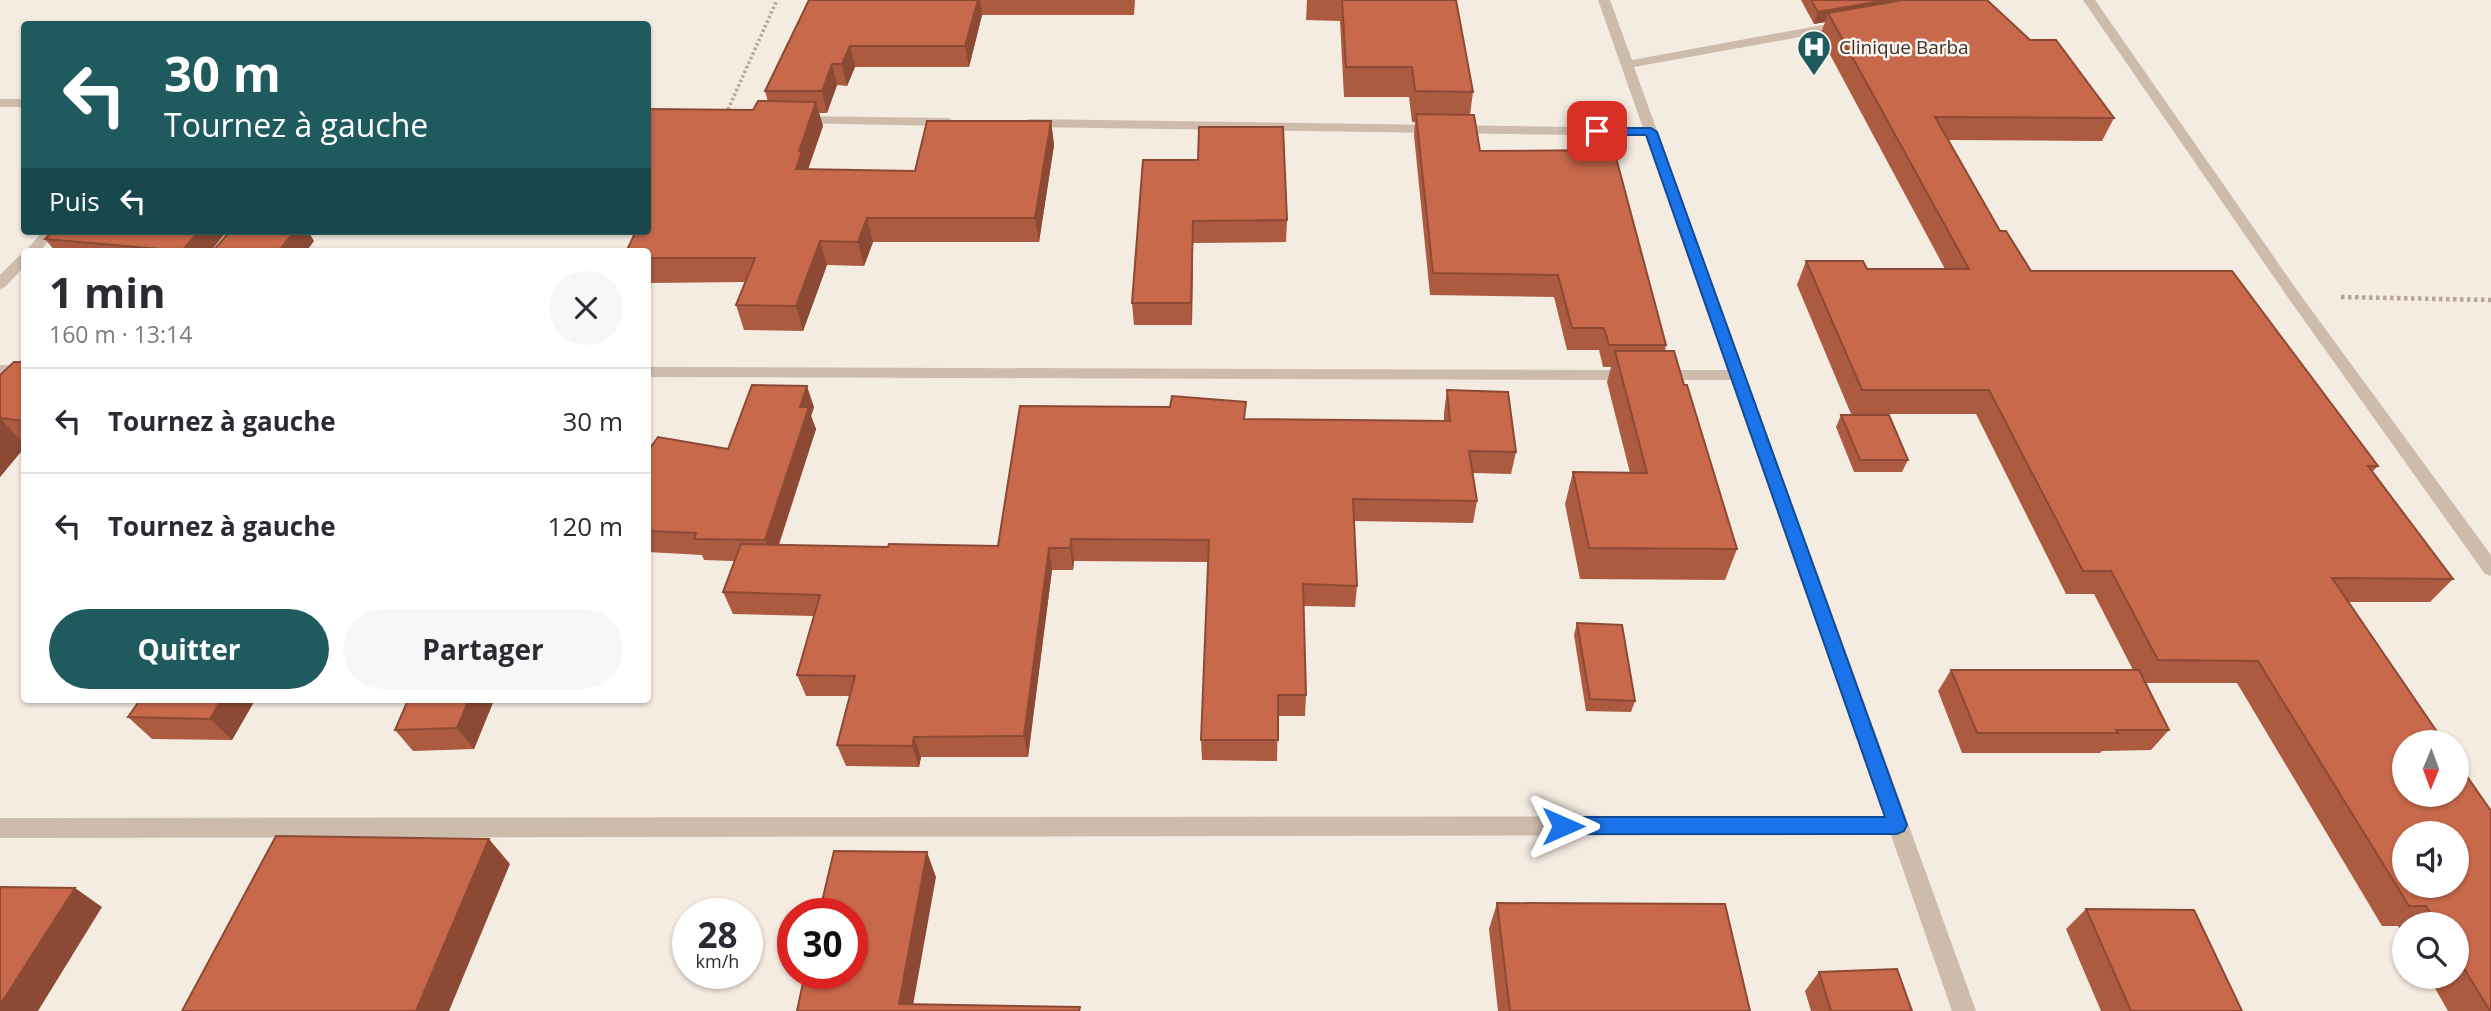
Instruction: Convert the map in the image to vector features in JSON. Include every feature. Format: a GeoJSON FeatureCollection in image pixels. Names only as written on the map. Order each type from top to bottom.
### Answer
{"type":"FeatureCollection","features":[{"type":"Feature","properties":{"kind":"street"},"geometry":{"type":"LineString","coordinates":[[1604,0],[1964,1011]]}},
{"type":"Feature","properties":{"kind":"street"},"geometry":{"type":"LineString","coordinates":[[2089,0],[2294,296],[2491,569]]}},
{"type":"Feature","properties":{"kind":"street"},"geometry":{"type":"LineString","coordinates":[[1627,65],[1857,23]]}},
{"type":"Feature","properties":{"kind":"street"},"geometry":{"type":"LineString","coordinates":[[0,103],[21,103]]}},
{"type":"Feature","properties":{"kind":"street"},"geometry":{"type":"LineString","coordinates":[[724,119],[959,122]]}},
{"type":"Feature","properties":{"kind":"street"},"geometry":{"type":"LineString","coordinates":[[1015,123],[1651,132]]}},
{"type":"Feature","properties":{"kind":"street"},"geometry":{"type":"LineString","coordinates":[[35,248],[47,235]]}},
{"type":"Feature","properties":{"kind":"street"},"geometry":{"type":"LineString","coordinates":[[0,284],[21,262]]}},
{"type":"Feature","properties":{"kind":"street"},"geometry":{"type":"LineString","coordinates":[[0,370],[21,370]]}},
{"type":"Feature","properties":{"kind":"street"},"geometry":{"type":"LineString","coordinates":[[651,372],[1737,375]]}},
{"type":"Feature","properties":{"kind":"street"},"geometry":{"type":"LineString","coordinates":[[0,828],[1897,825]]}},
{"type":"Feature","properties":{"kind":"path"},"geometry":{"type":"LineString","coordinates":[[724,119],[777,0]]}},
{"type":"Feature","properties":{"kind":"path"},"geometry":{"type":"LineString","coordinates":[[2294,296],[2491,300]]}},
{"type":"Feature","properties":{"kind":"building"},"geometry":{"type":"Polygon","coordinates":[[[809,0],[978,0],[965,46],[850,46],[842,64],[832,64],[822,91],[765,91],[809,0]]]}},
{"type":"Feature","properties":{"kind":"building"},"geometry":{"type":"Polygon","coordinates":[[[1342,0],[1456,0],[1473,92],[1415,91],[1412,67],[1346,67],[1342,0]]]}},
{"type":"Feature","properties":{"kind":"building"},"geometry":{"type":"Polygon","coordinates":[[[1811,0],[1887,0],[1818,12],[1811,0]]]}},
{"type":"Feature","properties":{"kind":"building"},"geometry":{"type":"Polygon","coordinates":[[[1903,0],[1987,0],[2030,40],[2056,40],[2114,118],[1935,117],[2000,231],[2006,231],[2031,271],[2232,271],[2378,466],[2368,466],[2453,579],[2332,578],[2436,730],[2392,730],[2392,807],[2469,807],[2469,779],[2491,811],[2491,1011],[2469,977],[2469,912],[2430,912],[2426,906],[2409,906],[2404,898],[2469,898],[2469,821],[2392,821],[2392,878],[2258,661],[2158,660],[2111,571],[2083,571],[1989,390],[1862,390],[1806,261],[1863,261],[1867,269],[1969,269],[1828,13],[1903,0]]]}},
{"type":"Feature","properties":{"kind":"building"},"geometry":{"type":"Polygon","coordinates":[[[758,101],[816,102],[799,151],[802,151],[796,169],[915,171],[927,121],[1051,121],[1035,218],[867,218],[858,242],[820,241],[796,306],[736,305],[755,258],[651,258],[651,248],[628,248],[634,235],[651,235],[651,109],[753,110],[758,101]]]}},
{"type":"Feature","properties":{"kind":"building"},"geometry":{"type":"Polygon","coordinates":[[[1416,114],[1474,115],[1480,151],[1614,150],[1666,345],[1609,345],[1604,328],[1572,328],[1558,275],[1433,273],[1416,114]]]}},
{"type":"Feature","properties":{"kind":"building"},"geometry":{"type":"Polygon","coordinates":[[[1199,127],[1283,127],[1287,220],[1193,221],[1191,303],[1132,303],[1143,160],[1198,160],[1199,127]]]}},
{"type":"Feature","properties":{"kind":"building"},"geometry":{"type":"Polygon","coordinates":[[[49,235],[196,235],[185,248],[148,248],[45,239],[49,235]]]}},
{"type":"Feature","properties":{"kind":"building"},"geometry":{"type":"Polygon","coordinates":[[[227,235],[292,235],[281,248],[215,248],[227,235]]]}},
{"type":"Feature","properties":{"kind":"building"},"geometry":{"type":"Polygon","coordinates":[[[1615,351],[1674,351],[1737,549],[1589,548],[1573,472],[1647,473],[1615,351]]]}},
{"type":"Feature","properties":{"kind":"building"},"geometry":{"type":"Polygon","coordinates":[[[14,362],[21,362],[21,421],[0,418],[0,375],[14,362]]]}},
{"type":"Feature","properties":{"kind":"building"},"geometry":{"type":"Polygon","coordinates":[[[752,385],[807,386],[800,407],[809,407],[765,540],[694,539],[696,533],[651,531],[651,447],[658,437],[728,449],[752,385]]]}},
{"type":"Feature","properties":{"kind":"building"},"geometry":{"type":"Polygon","coordinates":[[[1447,390],[1508,392],[1516,452],[1469,451],[1477,501],[1353,499],[1357,586],[1303,584],[1306,695],[1278,695],[1278,740],[1201,740],[1209,540],[1071,539],[1070,548],[1049,548],[1024,736],[914,737],[912,746],[837,745],[855,676],[797,675],[820,595],[723,592],[741,544],[998,546],[1020,406],[1170,407],[1172,396],[1246,402],[1244,419],[1450,421],[1447,390]]]}},
{"type":"Feature","properties":{"kind":"building"},"geometry":{"type":"Polygon","coordinates":[[[1841,415],[1889,415],[1908,460],[1860,460],[1841,415]]]}},
{"type":"Feature","properties":{"kind":"building"},"geometry":{"type":"Polygon","coordinates":[[[1577,623],[1622,625],[1635,701],[1590,699],[1577,623]]]}},
{"type":"Feature","properties":{"kind":"building"},"geometry":{"type":"Polygon","coordinates":[[[1951,670],[2139,670],[2169,730],[2116,730],[2118,733],[1977,733],[1951,670]]]}},
{"type":"Feature","properties":{"kind":"building"},"geometry":{"type":"Polygon","coordinates":[[[138,703],[219,703],[210,719],[128,717],[138,703]]]}},
{"type":"Feature","properties":{"kind":"building"},"geometry":{"type":"Polygon","coordinates":[[[407,703],[468,703],[457,728],[395,730],[407,703]]]}},
{"type":"Feature","properties":{"kind":"building"},"geometry":{"type":"Polygon","coordinates":[[[276,836],[489,839],[416,1011],[182,1011],[276,836]]]}},
{"type":"Feature","properties":{"kind":"building"},"geometry":{"type":"Polygon","coordinates":[[[834,851],[927,852],[899,1004],[1080,1007],[1079,1011],[797,1011],[802,989],[868,989],[868,898],[823,898],[834,851]]]}},
{"type":"Feature","properties":{"kind":"building"},"geometry":{"type":"Polygon","coordinates":[[[0,887],[75,888],[0,1005],[0,887]]]}},
{"type":"Feature","properties":{"kind":"building"},"geometry":{"type":"Polygon","coordinates":[[[1497,903],[1725,904],[1750,1011],[1510,1011],[1497,903]]]}},
{"type":"Feature","properties":{"kind":"building"},"geometry":{"type":"Polygon","coordinates":[[[2086,909],[2194,910],[2242,1011],[2131,1011],[2086,909]]]}},
{"type":"Feature","properties":{"kind":"building"},"geometry":{"type":"Polygon","coordinates":[[[1897,969],[1912,1011],[1831,1011],[1819,972],[1897,969]]]}},
{"type":"Feature","properties":{"kind":"place","name":"Clinique Barba"},"geometry":{"type":"Point","coordinates":[1814,77]}},
{"type":"Feature","properties":{"kind":"route"},"geometry":{"type":"LineString","coordinates":[[1563,826],[1897,825],[1651,132],[1597,131]]}}]}
